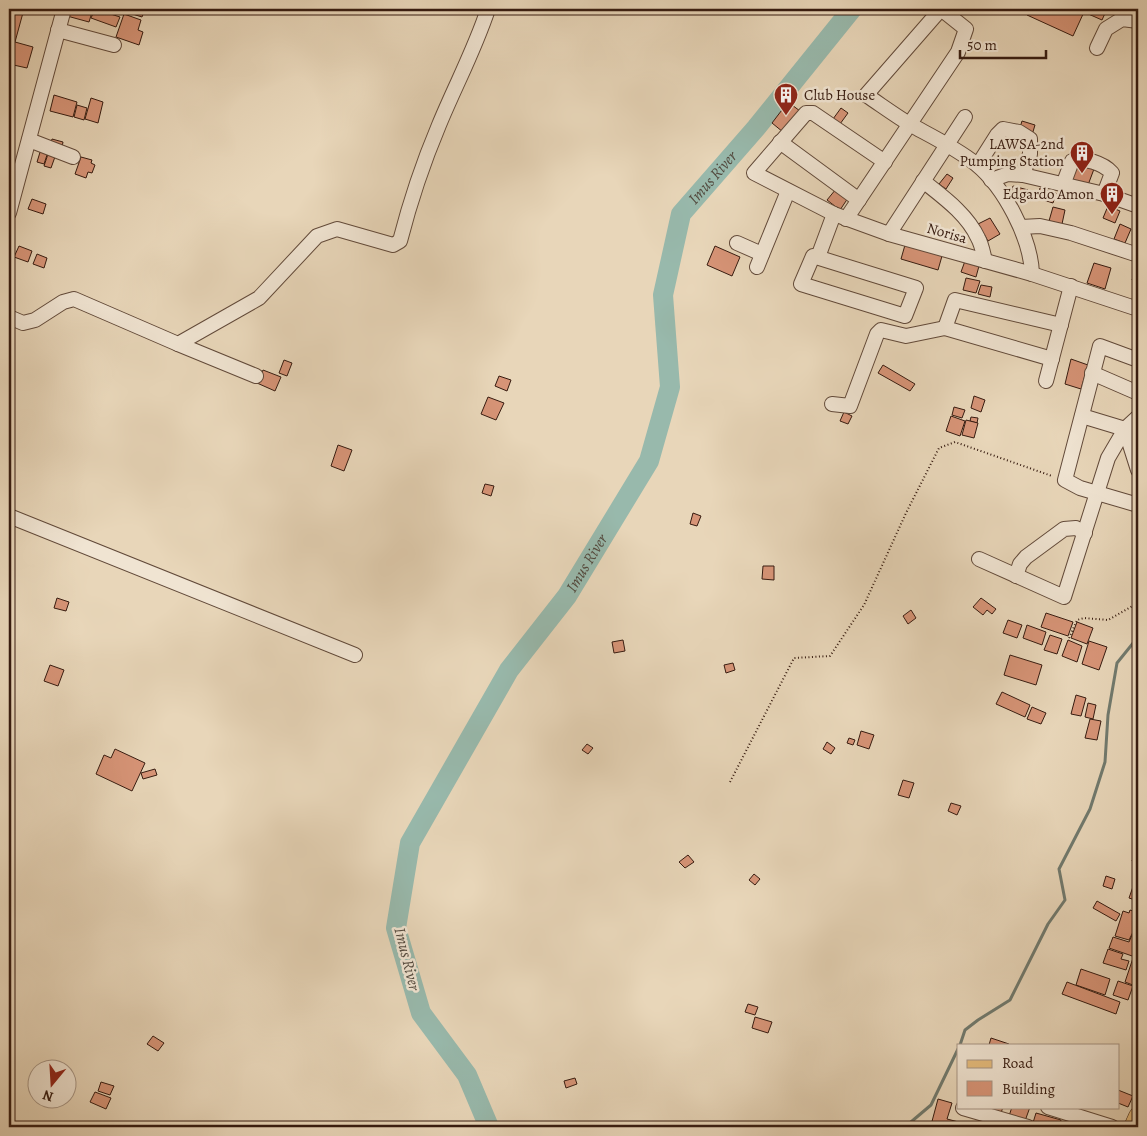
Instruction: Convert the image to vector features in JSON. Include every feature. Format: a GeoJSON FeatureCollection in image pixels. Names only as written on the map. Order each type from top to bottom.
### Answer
{"type":"FeatureCollection","features":[{"type":"Feature","properties":{"kind":"main road"},"geometry":{"type":"LineString","coordinates":[[1133,1127],[1138,1116]]}},
{"type":"Feature","properties":{"kind":"street"},"geometry":{"type":"LineString","coordinates":[[9,213],[64,9]]}},
{"type":"Feature","properties":{"kind":"street"},"geometry":{"type":"LineString","coordinates":[[178,344],[259,298],[317,236],[337,229],[393,245],[400,241],[409,207],[439,125],[481,30],[488,9]]}},
{"type":"Feature","properties":{"kind":"street"},"geometry":{"type":"LineString","coordinates":[[818,257],[840,216],[859,200],[911,124],[958,52],[966,29],[941,9],[866,96],[911,124],[947,144],[978,165],[1006,201],[1020,227],[1028,250],[1032,274]]}},
{"type":"Feature","properties":{"kind":"street"},"geometry":{"type":"LineString","coordinates":[[1097,48],[1106,29],[1122,19],[1138,20]]}},
{"type":"Feature","properties":{"kind":"street"},"geometry":{"type":"LineString","coordinates":[[58,30],[114,45]]}},
{"type":"Feature","properties":{"kind":"street"},"geometry":{"type":"LineString","coordinates":[[859,200],[780,142],[806,113],[813,113],[885,162]]}},
{"type":"Feature","properties":{"kind":"street"},"geometry":{"type":"LineString","coordinates":[[889,234],[965,117]]}},
{"type":"Feature","properties":{"kind":"street"},"geometry":{"type":"LineString","coordinates":[[978,165],[997,135],[1003,129],[1019,132],[1030,139],[1030,154],[1022,175]]}},
{"type":"Feature","properties":{"kind":"street"},"geometry":{"type":"LineString","coordinates":[[28,140],[73,157]]}},
{"type":"Feature","properties":{"kind":"street","name":"Norisa"},"geometry":{"type":"LineString","coordinates":[[780,142],[754,173],[840,216],[889,234],[1032,274],[1138,309]]}},
{"type":"Feature","properties":{"kind":"street"},"geometry":{"type":"LineString","coordinates":[[1063,185],[1072,161],[1079,159],[1106,167],[1112,173],[1104,194]]}},
{"type":"Feature","properties":{"kind":"street"},"geometry":{"type":"LineString","coordinates":[[990,180],[1008,174],[1022,175],[1104,194],[1138,206]]}},
{"type":"Feature","properties":{"kind":"street"},"geometry":{"type":"LineString","coordinates":[[923,180],[948,201],[967,221],[978,238],[985,261]]}},
{"type":"Feature","properties":{"kind":"street"},"geometry":{"type":"LineString","coordinates":[[757,267],[788,191]]}},
{"type":"Feature","properties":{"kind":"street"},"geometry":{"type":"LineString","coordinates":[[1020,227],[1040,226],[1072,233],[1138,254]]}},
{"type":"Feature","properties":{"kind":"street"},"geometry":{"type":"LineString","coordinates":[[738,244],[762,254]]}},
{"type":"Feature","properties":{"kind":"street"},"geometry":{"type":"LineString","coordinates":[[813,256],[818,257],[916,288],[905,316],[801,284],[813,256]]}},
{"type":"Feature","properties":{"kind":"street"},"geometry":{"type":"LineString","coordinates":[[1046,382],[1071,286]]}},
{"type":"Feature","properties":{"kind":"street"},"geometry":{"type":"LineString","coordinates":[[9,317],[23,323],[35,320],[63,302],[74,299],[256,376]]}},
{"type":"Feature","properties":{"kind":"street"},"geometry":{"type":"LineString","coordinates":[[945,328],[955,300],[1061,325]]}},
{"type":"Feature","properties":{"kind":"street"},"geometry":{"type":"LineString","coordinates":[[832,404],[850,406],[877,334],[881,330],[906,336],[945,328],[1052,359]]}},
{"type":"Feature","properties":{"kind":"street"},"geometry":{"type":"LineString","coordinates":[[1138,360],[1100,346],[1065,480],[1080,488],[1138,505]]}},
{"type":"Feature","properties":{"kind":"street"},"geometry":{"type":"LineString","coordinates":[[1092,373],[1138,393]]}},
{"type":"Feature","properties":{"kind":"street"},"geometry":{"type":"LineString","coordinates":[[1082,416],[1125,429]]}},
{"type":"Feature","properties":{"kind":"street"},"geometry":{"type":"LineString","coordinates":[[979,559],[1064,596],[1108,458],[1125,429],[1138,417]]}},
{"type":"Feature","properties":{"kind":"street"},"geometry":{"type":"LineString","coordinates":[[1125,429],[1138,470]]}},
{"type":"Feature","properties":{"kind":"street"},"geometry":{"type":"LineString","coordinates":[[9,516],[355,655]]}},
{"type":"Feature","properties":{"kind":"street"},"geometry":{"type":"LineString","coordinates":[[1016,576],[1020,564],[1026,557],[1064,529],[1076,528],[1085,533]]}},
{"type":"Feature","properties":{"kind":"street"},"geometry":{"type":"LineString","coordinates":[[963,1108],[1028,1127]]}},
{"type":"Feature","properties":{"kind":"street"},"geometry":{"type":"LineString","coordinates":[[1051,1108],[1112,1127]]}},
{"type":"Feature","properties":{"kind":"path"},"geometry":{"type":"LineString","coordinates":[[730,782],[794,658],[830,656],[864,605],[906,513],[939,448],[955,442],[1065,480]]}},
{"type":"Feature","properties":{"kind":"path"},"geometry":{"type":"LineString","coordinates":[[1069,638],[1076,620],[1084,618],[1108,620],[1138,603]]}},
{"type":"Feature","properties":{"kind":"building"},"geometry":{"type":"Polygon","coordinates":[[[9,9],[24,9],[15,42],[33,47],[27,68],[9,64],[9,9]]]}},
{"type":"Feature","properties":{"kind":"building"},"geometry":{"type":"Polygon","coordinates":[[[69,9],[93,9],[89,22],[67,16],[69,9]]]}},
{"type":"Feature","properties":{"kind":"building"},"geometry":{"type":"Polygon","coordinates":[[[95,9],[120,17],[116,27],[91,18],[95,9]]]}},
{"type":"Feature","properties":{"kind":"building"},"geometry":{"type":"Polygon","coordinates":[[[127,9],[145,9],[142,17],[126,12],[127,9]]]}},
{"type":"Feature","properties":{"kind":"building"},"geometry":{"type":"Polygon","coordinates":[[[1029,9],[1076,9],[1084,12],[1073,36],[1027,15],[1029,9]]]}},
{"type":"Feature","properties":{"kind":"building"},"geometry":{"type":"Polygon","coordinates":[[[1077,9],[1107,9],[1102,20],[1077,9]]]}},
{"type":"Feature","properties":{"kind":"building"},"geometry":{"type":"Polygon","coordinates":[[[124,14],[141,20],[138,30],[143,32],[139,45],[116,37],[124,14]]]}},
{"type":"Feature","properties":{"kind":"building"},"geometry":{"type":"Polygon","coordinates":[[[54,95],[77,102],[73,117],[50,111],[54,95]]]}},
{"type":"Feature","properties":{"kind":"building"},"geometry":{"type":"Polygon","coordinates":[[[91,98],[103,102],[98,123],[85,119],[91,98]]]}},
{"type":"Feature","properties":{"kind":"building","name":"Club House"},"geometry":{"type":"Polygon","coordinates":[[[788,102],[800,111],[783,132],[772,123],[788,102]]]}},
{"type":"Feature","properties":{"kind":"building"},"geometry":{"type":"Polygon","coordinates":[[[77,105],[87,108],[84,120],[74,117],[77,105]]]}},
{"type":"Feature","properties":{"kind":"building"},"geometry":{"type":"Polygon","coordinates":[[[841,108],[848,113],[840,124],[833,119],[841,108]]]}},
{"type":"Feature","properties":{"kind":"building"},"geometry":{"type":"Polygon","coordinates":[[[1022,121],[1035,125],[1032,135],[1019,131],[1022,121]]]}},
{"type":"Feature","properties":{"kind":"building"},"geometry":{"type":"Polygon","coordinates":[[[52,139],[63,142],[62,147],[50,146],[52,139]]]}},
{"type":"Feature","properties":{"kind":"building"},"geometry":{"type":"Polygon","coordinates":[[[41,149],[48,152],[44,164],[37,162],[41,149]]]}},
{"type":"Feature","properties":{"kind":"building"},"geometry":{"type":"Polygon","coordinates":[[[49,151],[56,154],[51,168],[44,166],[49,151]]]}},
{"type":"Feature","properties":{"kind":"building"},"geometry":{"type":"Polygon","coordinates":[[[81,157],[92,160],[91,163],[95,165],[92,173],[88,172],[86,178],[75,174],[81,157]]]}},
{"type":"Feature","properties":{"kind":"building","name":"LAWSA-2nd Pumping Station"},"geometry":{"type":"Polygon","coordinates":[[[1077,163],[1094,169],[1088,185],[1071,179],[1077,163]]]}},
{"type":"Feature","properties":{"kind":"building"},"geometry":{"type":"Polygon","coordinates":[[[947,174],[953,178],[946,189],[939,184],[947,174]]]}},
{"type":"Feature","properties":{"kind":"building"},"geometry":{"type":"Polygon","coordinates":[[[1013,186],[1028,190],[1026,201],[1010,197],[1013,186]]]}},
{"type":"Feature","properties":{"kind":"building"},"geometry":{"type":"Polygon","coordinates":[[[1040,188],[1056,193],[1053,203],[1037,198],[1040,188]]]}},
{"type":"Feature","properties":{"kind":"building"},"geometry":{"type":"Polygon","coordinates":[[[836,189],[848,198],[840,210],[827,200],[836,189]]]}},
{"type":"Feature","properties":{"kind":"building"},"geometry":{"type":"Polygon","coordinates":[[[32,199],[46,204],[43,214],[28,209],[32,199]]]}},
{"type":"Feature","properties":{"kind":"building","name":"Edgardo Amon"},"geometry":{"type":"Polygon","coordinates":[[[1108,206],[1120,211],[1115,223],[1103,218],[1108,206]]]}},
{"type":"Feature","properties":{"kind":"building"},"geometry":{"type":"Polygon","coordinates":[[[1053,207],[1065,210],[1062,224],[1049,221],[1053,207]]]}},
{"type":"Feature","properties":{"kind":"building"},"geometry":{"type":"Polygon","coordinates":[[[990,218],[1000,234],[988,241],[978,224],[990,218]]]}},
{"type":"Feature","properties":{"kind":"building"},"geometry":{"type":"Polygon","coordinates":[[[1120,224],[1131,229],[1125,243],[1114,239],[1120,224]]]}},
{"type":"Feature","properties":{"kind":"building"},"geometry":{"type":"Polygon","coordinates":[[[905,245],[942,256],[938,270],[901,259],[905,245]]]}},
{"type":"Feature","properties":{"kind":"building"},"geometry":{"type":"Polygon","coordinates":[[[19,246],[32,251],[28,262],[14,257],[19,246]]]}},
{"type":"Feature","properties":{"kind":"building"},"geometry":{"type":"Polygon","coordinates":[[[715,246],[740,257],[732,276],[707,265],[715,246]]]}},
{"type":"Feature","properties":{"kind":"building"},"geometry":{"type":"Polygon","coordinates":[[[37,254],[47,258],[44,268],[33,264],[37,254]]]}},
{"type":"Feature","properties":{"kind":"building"},"geometry":{"type":"Polygon","coordinates":[[[965,261],[979,266],[976,277],[961,272],[965,261]]]}},
{"type":"Feature","properties":{"kind":"building"},"geometry":{"type":"Polygon","coordinates":[[[1094,263],[1111,268],[1105,289],[1087,283],[1094,263]]]}},
{"type":"Feature","properties":{"kind":"building"},"geometry":{"type":"Polygon","coordinates":[[[1138,265],[1138,282],[1132,280],[1138,265]]]}},
{"type":"Feature","properties":{"kind":"building"},"geometry":{"type":"Polygon","coordinates":[[[966,278],[980,281],[976,293],[963,290],[966,278]]]}},
{"type":"Feature","properties":{"kind":"building"},"geometry":{"type":"Polygon","coordinates":[[[981,285],[992,287],[990,297],[978,294],[981,285]]]}},
{"type":"Feature","properties":{"kind":"building"},"geometry":{"type":"Polygon","coordinates":[[[1071,359],[1088,365],[1081,389],[1065,384],[1071,359]]]}},
{"type":"Feature","properties":{"kind":"building"},"geometry":{"type":"Polygon","coordinates":[[[284,360],[292,363],[287,376],[279,373],[284,360]]]}},
{"type":"Feature","properties":{"kind":"building"},"geometry":{"type":"Polygon","coordinates":[[[883,365],[915,384],[910,391],[878,373],[883,365]]]}},
{"type":"Feature","properties":{"kind":"building"},"geometry":{"type":"Polygon","coordinates":[[[263,370],[281,377],[275,391],[257,383],[263,370]]]}},
{"type":"Feature","properties":{"kind":"building"},"geometry":{"type":"Polygon","coordinates":[[[499,376],[511,380],[507,391],[495,386],[499,376]]]}},
{"type":"Feature","properties":{"kind":"building"},"geometry":{"type":"Polygon","coordinates":[[[974,396],[985,400],[981,412],[971,408],[974,396]]]}},
{"type":"Feature","properties":{"kind":"building"},"geometry":{"type":"Polygon","coordinates":[[[488,397],[504,403],[496,420],[481,414],[488,397]]]}},
{"type":"Feature","properties":{"kind":"building"},"geometry":{"type":"Polygon","coordinates":[[[954,407],[965,410],[962,418],[952,415],[954,407]]]}},
{"type":"Feature","properties":{"kind":"building"},"geometry":{"type":"Polygon","coordinates":[[[844,412],[852,416],[848,424],[840,421],[844,412]]]}},
{"type":"Feature","properties":{"kind":"building"},"geometry":{"type":"Polygon","coordinates":[[[951,416],[965,421],[960,436],[946,431],[951,416]]]}},
{"type":"Feature","properties":{"kind":"building"},"geometry":{"type":"Polygon","coordinates":[[[971,417],[978,418],[977,423],[970,421],[971,417]]]}},
{"type":"Feature","properties":{"kind":"building"},"geometry":{"type":"Polygon","coordinates":[[[966,420],[978,423],[974,438],[962,435],[966,420]]]}},
{"type":"Feature","properties":{"kind":"building"},"geometry":{"type":"Polygon","coordinates":[[[338,445],[352,450],[344,471],[331,466],[338,445]]]}},
{"type":"Feature","properties":{"kind":"building"},"geometry":{"type":"Polygon","coordinates":[[[485,484],[494,486],[491,496],[482,493],[485,484]]]}},
{"type":"Feature","properties":{"kind":"building"},"geometry":{"type":"Polygon","coordinates":[[[693,513],[701,516],[697,526],[690,524],[693,513]]]}},
{"type":"Feature","properties":{"kind":"building"},"geometry":{"type":"Polygon","coordinates":[[[9,524],[15,526],[9,543],[9,524]]]}},
{"type":"Feature","properties":{"kind":"building"},"geometry":{"type":"Polygon","coordinates":[[[763,566],[774,566],[774,580],[762,579],[763,566]]]}},
{"type":"Feature","properties":{"kind":"building"},"geometry":{"type":"Polygon","coordinates":[[[57,598],[69,602],[66,611],[54,608],[57,598]]]}},
{"type":"Feature","properties":{"kind":"building"},"geometry":{"type":"Polygon","coordinates":[[[981,598],[996,609],[992,614],[987,610],[983,615],[973,607],[981,598]]]}},
{"type":"Feature","properties":{"kind":"building"},"geometry":{"type":"Polygon","coordinates":[[[911,610],[916,618],[908,624],[903,616],[911,610]]]}},
{"type":"Feature","properties":{"kind":"building"},"geometry":{"type":"Polygon","coordinates":[[[1046,613],[1073,622],[1068,636],[1041,627],[1046,613]]]}},
{"type":"Feature","properties":{"kind":"building"},"geometry":{"type":"Polygon","coordinates":[[[1008,620],[1022,625],[1017,638],[1003,633],[1008,620]]]}},
{"type":"Feature","properties":{"kind":"building"},"geometry":{"type":"Polygon","coordinates":[[[1077,622],[1093,628],[1087,644],[1071,638],[1077,622]]]}},
{"type":"Feature","properties":{"kind":"building"},"geometry":{"type":"Polygon","coordinates":[[[1027,625],[1046,632],[1042,645],[1023,638],[1027,625]]]}},
{"type":"Feature","properties":{"kind":"building"},"geometry":{"type":"Polygon","coordinates":[[[1050,635],[1062,639],[1057,654],[1044,650],[1050,635]]]}},
{"type":"Feature","properties":{"kind":"building"},"geometry":{"type":"Polygon","coordinates":[[[623,640],[625,651],[614,653],[612,642],[623,640]]]}},
{"type":"Feature","properties":{"kind":"building"},"geometry":{"type":"Polygon","coordinates":[[[1068,640],[1082,646],[1077,662],[1062,656],[1068,640]]]}},
{"type":"Feature","properties":{"kind":"building"},"geometry":{"type":"Polygon","coordinates":[[[1089,641],[1107,647],[1099,670],[1082,664],[1089,641]]]}},
{"type":"Feature","properties":{"kind":"building"},"geometry":{"type":"Polygon","coordinates":[[[1010,655],[1042,665],[1036,685],[1004,675],[1010,655]]]}},
{"type":"Feature","properties":{"kind":"building"},"geometry":{"type":"Polygon","coordinates":[[[733,663],[735,670],[726,673],[724,665],[733,663]]]}},
{"type":"Feature","properties":{"kind":"building"},"geometry":{"type":"Polygon","coordinates":[[[50,665],[64,670],[58,686],[44,681],[50,665]]]}},
{"type":"Feature","properties":{"kind":"building"},"geometry":{"type":"Polygon","coordinates":[[[1002,692],[1030,705],[1025,717],[996,704],[1002,692]]]}},
{"type":"Feature","properties":{"kind":"building"},"geometry":{"type":"Polygon","coordinates":[[[1076,695],[1086,698],[1081,716],[1071,714],[1076,695]]]}},
{"type":"Feature","properties":{"kind":"building"},"geometry":{"type":"Polygon","coordinates":[[[1088,703],[1096,705],[1093,719],[1085,717],[1088,703]]]}},
{"type":"Feature","properties":{"kind":"building"},"geometry":{"type":"Polygon","coordinates":[[[1032,707],[1046,713],[1041,724],[1027,719],[1032,707]]]}},
{"type":"Feature","properties":{"kind":"building"},"geometry":{"type":"Polygon","coordinates":[[[1090,719],[1101,721],[1097,740],[1085,738],[1090,719]]]}},
{"type":"Feature","properties":{"kind":"building"},"geometry":{"type":"Polygon","coordinates":[[[861,731],[874,735],[869,749],[857,745],[861,731]]]}},
{"type":"Feature","properties":{"kind":"building"},"geometry":{"type":"Polygon","coordinates":[[[849,738],[855,740],[853,745],[847,743],[849,738]]]}},
{"type":"Feature","properties":{"kind":"building"},"geometry":{"type":"Polygon","coordinates":[[[827,742],[835,748],[831,754],[823,749],[827,742]]]}},
{"type":"Feature","properties":{"kind":"building"},"geometry":{"type":"Polygon","coordinates":[[[587,744],[593,748],[588,754],[582,750],[587,744]]]}},
{"type":"Feature","properties":{"kind":"building"},"geometry":{"type":"Polygon","coordinates":[[[115,749],[145,763],[132,791],[96,774],[104,755],[111,758],[115,749]]]}},
{"type":"Feature","properties":{"kind":"building"},"geometry":{"type":"Polygon","coordinates":[[[155,769],[157,775],[143,779],[141,773],[155,769]]]}},
{"type":"Feature","properties":{"kind":"building"},"geometry":{"type":"Polygon","coordinates":[[[903,780],[914,783],[909,798],[898,795],[903,780]]]}},
{"type":"Feature","properties":{"kind":"building"},"geometry":{"type":"Polygon","coordinates":[[[951,803],[961,806],[957,815],[948,811],[951,803]]]}},
{"type":"Feature","properties":{"kind":"building"},"geometry":{"type":"Polygon","coordinates":[[[1138,827],[1138,842],[1133,840],[1138,827]]]}},
{"type":"Feature","properties":{"kind":"building"},"geometry":{"type":"Polygon","coordinates":[[[1136,851],[1138,852],[1138,864],[1132,861],[1136,851]]]}},
{"type":"Feature","properties":{"kind":"building"},"geometry":{"type":"Polygon","coordinates":[[[688,855],[694,862],[685,868],[679,862],[688,855]]]}},
{"type":"Feature","properties":{"kind":"building"},"geometry":{"type":"Polygon","coordinates":[[[754,874],[760,879],[755,885],[749,880],[754,874]]]}},
{"type":"Feature","properties":{"kind":"building"},"geometry":{"type":"Polygon","coordinates":[[[1106,876],[1115,879],[1112,889],[1103,886],[1106,876]]]}},
{"type":"Feature","properties":{"kind":"building"},"geometry":{"type":"Polygon","coordinates":[[[1135,881],[1138,882],[1138,901],[1129,898],[1135,881]]]}},
{"type":"Feature","properties":{"kind":"building"},"geometry":{"type":"Polygon","coordinates":[[[1097,901],[1120,914],[1116,921],[1093,908],[1097,901]]]}},
{"type":"Feature","properties":{"kind":"building"},"geometry":{"type":"Polygon","coordinates":[[[1130,910],[1138,913],[1138,928],[1135,928],[1129,940],[1115,936],[1123,911],[1129,913],[1130,910]]]}},
{"type":"Feature","properties":{"kind":"building"},"geometry":{"type":"Polygon","coordinates":[[[1132,935],[1138,937],[1138,958],[1109,948],[1113,937],[1129,942],[1132,935]]]}},
{"type":"Feature","properties":{"kind":"building"},"geometry":{"type":"Polygon","coordinates":[[[1108,949],[1123,954],[1121,959],[1129,961],[1126,970],[1103,963],[1108,949]]]}},
{"type":"Feature","properties":{"kind":"building"},"geometry":{"type":"Polygon","coordinates":[[[1133,958],[1138,959],[1138,987],[1125,982],[1133,958]]]}},
{"type":"Feature","properties":{"kind":"building"},"geometry":{"type":"Polygon","coordinates":[[[1081,969],[1110,979],[1105,995],[1076,985],[1081,969]]]}},
{"type":"Feature","properties":{"kind":"building"},"geometry":{"type":"Polygon","coordinates":[[[1118,981],[1133,986],[1128,1000],[1113,995],[1118,981]]]}},
{"type":"Feature","properties":{"kind":"building"},"geometry":{"type":"Polygon","coordinates":[[[1067,982],[1120,1002],[1116,1014],[1062,994],[1067,982]]]}},
{"type":"Feature","properties":{"kind":"building"},"geometry":{"type":"Polygon","coordinates":[[[748,1004],[758,1007],[755,1015],[745,1012],[748,1004]]]}},
{"type":"Feature","properties":{"kind":"building"},"geometry":{"type":"Polygon","coordinates":[[[1138,1004],[1138,1020],[1134,1018],[1138,1004]]]}},
{"type":"Feature","properties":{"kind":"building"},"geometry":{"type":"Polygon","coordinates":[[[755,1017],[772,1022],[768,1033],[752,1028],[755,1017]]]}},
{"type":"Feature","properties":{"kind":"building"},"geometry":{"type":"Polygon","coordinates":[[[153,1036],[164,1043],[158,1051],[147,1044],[153,1036]]]}},
{"type":"Feature","properties":{"kind":"building"},"geometry":{"type":"Polygon","coordinates":[[[991,1038],[1009,1044],[989,1044],[991,1038]]]}},
{"type":"Feature","properties":{"kind":"building"},"geometry":{"type":"Polygon","coordinates":[[[575,1078],[577,1084],[566,1088],[564,1081],[575,1078]]]}},
{"type":"Feature","properties":{"kind":"building"},"geometry":{"type":"Polygon","coordinates":[[[101,1082],[114,1086],[110,1095],[98,1091],[101,1082]]]}},
{"type":"Feature","properties":{"kind":"building"},"geometry":{"type":"Polygon","coordinates":[[[1120,1091],[1133,1096],[1128,1107],[1120,1104],[1120,1091]]]}},
{"type":"Feature","properties":{"kind":"building"},"geometry":{"type":"Polygon","coordinates":[[[95,1092],[111,1098],[106,1109],[90,1102],[95,1092]]]}},
{"type":"Feature","properties":{"kind":"building"},"geometry":{"type":"Polygon","coordinates":[[[938,1099],[952,1103],[947,1119],[978,1127],[941,1127],[931,1125],[938,1099]]]}},
{"type":"Feature","properties":{"kind":"building"},"geometry":{"type":"Polygon","coordinates":[[[988,1108],[1003,1108],[1001,1113],[988,1108]]]}},
{"type":"Feature","properties":{"kind":"building"},"geometry":{"type":"Polygon","coordinates":[[[1012,1108],[1030,1108],[1025,1121],[1009,1116],[1012,1108]]]}},
{"type":"Feature","properties":{"kind":"building"},"geometry":{"type":"Polygon","coordinates":[[[1036,1113],[1061,1120],[1059,1127],[1032,1126],[1036,1113]]]}},
{"type":"Feature","properties":{"kind":"building"},"geometry":{"type":"Polygon","coordinates":[[[983,1119],[1012,1127],[981,1127],[983,1119]]]}},
{"type":"Feature","properties":{"kind":"waterway","name":"Imus River"},"geometry":{"type":"LineString","coordinates":[[489,1127],[467,1075],[421,1013],[396,928],[410,843],[509,670],[567,596],[649,461],[670,387],[663,295],[681,214],[756,128],[852,9]]}},
{"type":"Feature","properties":{"kind":"waterway"},"geometry":{"type":"LineString","coordinates":[[960,1044],[965,1030],[1010,1000],[1048,924],[1065,900],[1059,869],[1090,809],[1105,762],[1108,715],[1117,663],[1138,637]]}},
{"type":"Feature","properties":{"kind":"waterway"},"geometry":{"type":"LineString","coordinates":[[905,1127],[931,1105],[957,1051]]}},
{"type":"Feature","properties":{"kind":"place","name":"Club House"},"geometry":{"type":"Point","coordinates":[786,116]}},
{"type":"Feature","properties":{"kind":"place","name":"LAWSA-2nd Pumping Station"},"geometry":{"type":"Point","coordinates":[1082,174]}},
{"type":"Feature","properties":{"kind":"place","name":"Edgardo Amon"},"geometry":{"type":"Point","coordinates":[1112,215]}}]}
